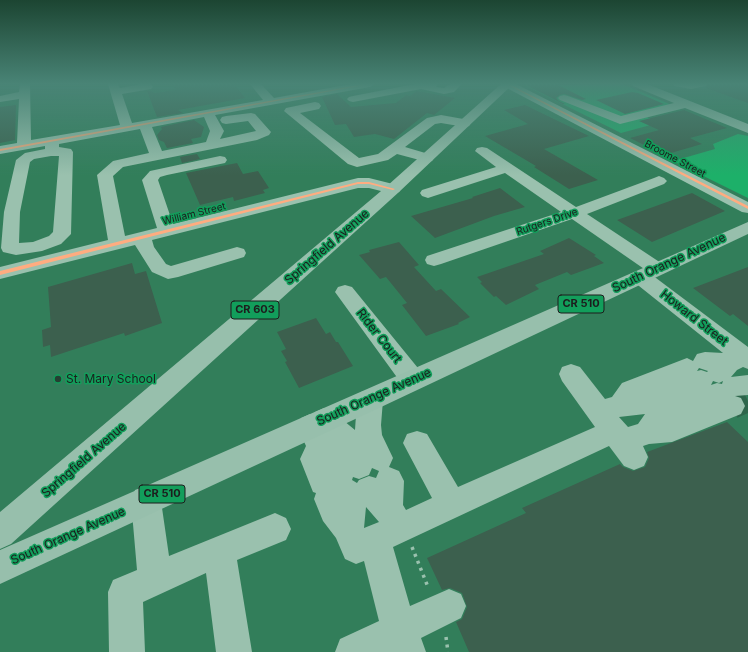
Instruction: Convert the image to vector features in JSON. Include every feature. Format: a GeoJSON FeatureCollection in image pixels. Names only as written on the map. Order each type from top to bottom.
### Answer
{"type":"FeatureCollection","features":[{"type":"Feature","properties":{"kind":"main road","name":"Springfield Avenue"},"geometry":{"type":"LineString","coordinates":[[0,533],[393,189],[474,114]]}},
{"type":"Feature","properties":{"kind":"main road","name":"South Orange Avenue"},"geometry":{"type":"LineString","coordinates":[[0,567],[146,501],[318,431],[370,400],[649,273],[748,226]]}},
{"type":"Feature","properties":{"kind":"street"},"geometry":{"type":"LineString","coordinates":[[24,146],[25,114]]}},
{"type":"Feature","properties":{"kind":"street"},"geometry":{"type":"LineString","coordinates":[[123,114],[127,127]]}},
{"type":"Feature","properties":{"kind":"street"},"geometry":{"type":"LineString","coordinates":[[0,150],[24,146],[52,146],[66,152],[62,234],[36,256],[10,248],[6,214],[23,160],[52,146],[127,127],[146,128],[221,114]]}},
{"type":"Feature","properties":{"kind":"street"},"geometry":{"type":"LineString","coordinates":[[294,114],[354,162],[361,163],[383,157],[431,121],[442,119],[465,123]]}},
{"type":"Feature","properties":{"kind":"street","name":"Broome Street"},"geometry":{"type":"LineString","coordinates":[[567,114],[748,208]]}},
{"type":"Feature","properties":{"kind":"street"},"geometry":{"type":"LineString","coordinates":[[606,114],[620,120],[643,114]]}},
{"type":"Feature","properties":{"kind":"street"},"geometry":{"type":"LineString","coordinates":[[711,114],[748,129]]}},
{"type":"Feature","properties":{"kind":"street"},"geometry":{"type":"LineString","coordinates":[[211,117],[217,131],[211,145]]}},
{"type":"Feature","properties":{"kind":"street"},"geometry":{"type":"LineString","coordinates":[[118,244],[105,175],[118,164],[257,136],[264,132],[250,117],[211,117]]}},
{"type":"Feature","properties":{"kind":"street"},"geometry":{"type":"LineString","coordinates":[[118,164],[116,158],[121,154],[119,146],[130,137],[146,128]]}},
{"type":"Feature","properties":{"kind":"street"},"geometry":{"type":"LineString","coordinates":[[146,128],[158,156]]}},
{"type":"Feature","properties":{"kind":"street"},"geometry":{"type":"LineString","coordinates":[[395,149],[427,158]]}},
{"type":"Feature","properties":{"kind":"street","name":"Howard Street"},"geometry":{"type":"LineString","coordinates":[[482,151],[574,213],[649,273],[728,379]]}},
{"type":"Feature","properties":{"kind":"street"},"geometry":{"type":"LineString","coordinates":[[167,232],[150,180],[155,174],[164,171],[220,160]]}},
{"type":"Feature","properties":{"kind":"street"},"geometry":{"type":"LineString","coordinates":[[428,192],[507,168]]}},
{"type":"Feature","properties":{"kind":"street","name":"Rutgers Drive"},"geometry":{"type":"LineString","coordinates":[[434,260],[574,213],[659,182]]}},
{"type":"Feature","properties":{"kind":"street","name":"William Street"},"geometry":{"type":"LineString","coordinates":[[0,273],[36,256],[118,244],[358,183],[369,183],[393,189]]}},
{"type":"Feature","properties":{"kind":"street"},"geometry":{"type":"LineString","coordinates":[[142,238],[145,248],[159,268],[168,273],[238,253]]}},
{"type":"Feature","properties":{"kind":"street","name":"Rider Court"},"geometry":{"type":"LineString","coordinates":[[344,292],[413,380]]}},
{"type":"Feature","properties":{"kind":"street"},"geometry":{"type":"LineString","coordinates":[[571,374],[623,430]]}},
{"type":"Feature","properties":{"kind":"street"},"geometry":{"type":"LineString","coordinates":[[623,430],[647,403],[728,379]]}},
{"type":"Feature","properties":{"kind":"street"},"geometry":{"type":"LineString","coordinates":[[364,502],[451,504],[623,430],[672,430],[728,379]]}},
{"type":"Feature","properties":{"kind":"street"},"geometry":{"type":"LineString","coordinates":[[364,502],[370,400]]}},
{"type":"Feature","properties":{"kind":"street"},"geometry":{"type":"LineString","coordinates":[[318,431],[364,502],[404,640]]}},
{"type":"Feature","properties":{"kind":"street"},"geometry":{"type":"LineString","coordinates":[[417,444],[451,504]]}},
{"type":"Feature","properties":{"kind":"street"},"geometry":{"type":"LineString","coordinates":[[146,501],[155,579]]}},
{"type":"Feature","properties":{"kind":"street"},"geometry":{"type":"LineString","coordinates":[[127,652],[125,592],[275,529]]}},
{"type":"Feature","properties":{"kind":"street"},"geometry":{"type":"LineString","coordinates":[[220,551],[234,652]]}},
{"type":"Feature","properties":{"kind":"street"},"geometry":{"type":"LineString","coordinates":[[353,652],[404,640],[443,608]]}},
{"type":"Feature","properties":{"kind":"path"},"geometry":{"type":"LineString","coordinates":[[364,502],[443,608]]}},
{"type":"Feature","properties":{"kind":"green space"},"geometry":{"type":"Polygon","coordinates":[[[583,114],[658,114],[647,117],[658,123],[621,133],[583,114]]]}},
{"type":"Feature","properties":{"kind":"green space"},"geometry":{"type":"Polygon","coordinates":[[[738,134],[748,136],[748,198],[673,161],[715,149],[713,144],[738,134]]]}},
{"type":"Feature","properties":{"kind":"building"},"geometry":{"type":"Polygon","coordinates":[[[0,114],[16,114],[15,140],[0,143],[0,114]]]}},
{"type":"Feature","properties":{"kind":"building"},"geometry":{"type":"Polygon","coordinates":[[[156,114],[174,114],[157,117],[156,114]]]}},
{"type":"Feature","properties":{"kind":"building"},"geometry":{"type":"Polygon","coordinates":[[[330,114],[425,114],[394,139],[375,134],[354,137],[346,124],[335,125],[330,114]]]}},
{"type":"Feature","properties":{"kind":"building"},"geometry":{"type":"Polygon","coordinates":[[[512,114],[544,114],[589,136],[544,149],[598,180],[569,189],[534,167],[536,166],[485,136],[528,124],[512,114]]]}},
{"type":"Feature","properties":{"kind":"building"},"geometry":{"type":"Polygon","coordinates":[[[666,114],[695,114],[727,128],[690,138],[702,144],[664,155],[630,138],[659,130],[639,121],[666,114]]]}},
{"type":"Feature","properties":{"kind":"building"},"geometry":{"type":"Polygon","coordinates":[[[194,120],[204,127],[201,137],[191,139],[193,143],[167,148],[164,142],[159,140],[157,135],[162,129],[161,127],[194,120]]]}},
{"type":"Feature","properties":{"kind":"building"},"geometry":{"type":"Polygon","coordinates":[[[197,154],[200,159],[182,163],[180,157],[197,154]]]}},
{"type":"Feature","properties":{"kind":"building"},"geometry":{"type":"Polygon","coordinates":[[[237,163],[243,174],[258,171],[269,188],[263,190],[265,193],[234,201],[233,197],[200,205],[186,173],[237,163]]]}},
{"type":"Feature","properties":{"kind":"building"},"geometry":{"type":"Polygon","coordinates":[[[500,188],[525,207],[494,216],[435,238],[411,216],[473,198],[472,197],[500,188]]]}},
{"type":"Feature","properties":{"kind":"building"},"geometry":{"type":"Polygon","coordinates":[[[692,193],[725,211],[652,242],[617,220],[692,193]]]}},
{"type":"Feature","properties":{"kind":"building"},"geometry":{"type":"Polygon","coordinates":[[[569,238],[596,255],[594,256],[604,263],[571,275],[567,272],[535,285],[539,289],[506,305],[496,296],[494,297],[480,283],[482,282],[477,277],[544,254],[540,251],[569,238]]]}},
{"type":"Feature","properties":{"kind":"building"},"geometry":{"type":"Polygon","coordinates":[[[399,242],[419,265],[414,267],[436,291],[441,289],[470,317],[458,323],[459,324],[426,336],[402,305],[407,303],[386,277],[380,279],[359,255],[370,252],[369,250],[399,242]]]}},
{"type":"Feature","properties":{"kind":"building"},"geometry":{"type":"Polygon","coordinates":[[[132,263],[135,274],[146,271],[162,323],[125,336],[124,333],[51,357],[50,345],[43,347],[42,330],[51,327],[48,287],[132,263]]]}},
{"type":"Feature","properties":{"kind":"building"},"geometry":{"type":"Polygon","coordinates":[[[748,267],[748,326],[733,314],[730,316],[693,288],[748,267]]]}},
{"type":"Feature","properties":{"kind":"building"},"geometry":{"type":"Polygon","coordinates":[[[316,318],[326,334],[330,332],[336,342],[338,342],[353,366],[299,388],[285,362],[287,361],[281,351],[286,349],[277,332],[316,318]]]}},
{"type":"Feature","properties":{"kind":"building"},"geometry":{"type":"Polygon","coordinates":[[[727,422],[748,442],[748,652],[469,652],[456,622],[462,619],[467,607],[462,593],[450,588],[442,590],[427,558],[526,513],[522,508],[620,464],[623,467],[633,471],[645,467],[649,458],[647,452],[727,422]]]}},
{"type":"Feature","properties":{"kind":"tunnel"},"geometry":{"type":"LineString","coordinates":[[732,406],[747,399]]}},
{"type":"Feature","properties":{"kind":"cycle path"},"geometry":{"type":"LineString","coordinates":[[0,150],[199,114]]}},
{"type":"Feature","properties":{"kind":"cycle path"},"geometry":{"type":"LineString","coordinates":[[566,114],[748,208]]}},
{"type":"Feature","properties":{"kind":"cycle path"},"geometry":{"type":"LineString","coordinates":[[0,273],[358,183],[369,183],[393,189]]}},
{"type":"Feature","properties":{"kind":"place","name":"St. Mary School"},"geometry":{"type":"Point","coordinates":[58,379]}}]}
